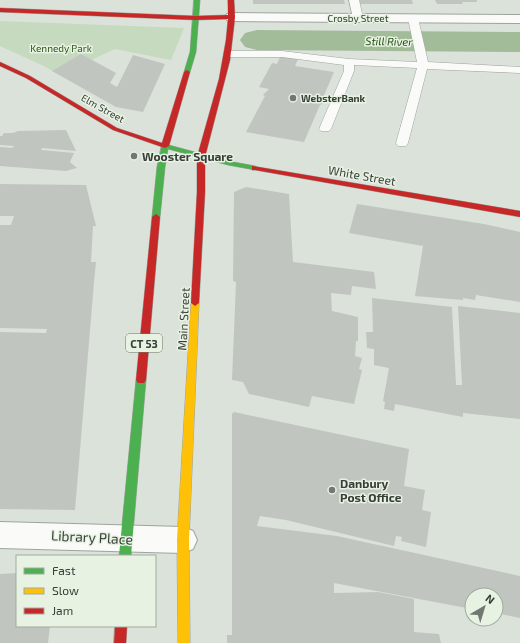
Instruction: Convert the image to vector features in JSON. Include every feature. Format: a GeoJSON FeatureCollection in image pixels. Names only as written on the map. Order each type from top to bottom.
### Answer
{"type":"FeatureCollection","features":[{"type":"Feature","properties":{"kind":"main road","name":"CT 53"},"geometry":{"type":"LineString","coordinates":[[125,548],[161,167],[165,146],[193,52],[197,0]]}},
{"type":"Feature","properties":{"kind":"main road","name":"Main Street"},"geometry":{"type":"LineString","coordinates":[[184,643],[183,540],[201,192],[201,157],[229,54],[232,17],[231,0]]}},
{"type":"Feature","properties":{"kind":"main road","name":"Crosby Street"},"geometry":{"type":"LineString","coordinates":[[0,10],[196,18],[232,17]]}},
{"type":"Feature","properties":{"kind":"main road","name":"Elm Street"},"geometry":{"type":"LineString","coordinates":[[0,64],[28,77],[115,129],[201,157]]}},
{"type":"Feature","properties":{"kind":"main road","name":"White Street"},"geometry":{"type":"LineString","coordinates":[[201,157],[399,194],[520,214]]}},
{"type":"Feature","properties":{"kind":"main road"},"geometry":{"type":"LineString","coordinates":[[120,643],[121,627]]}},
{"type":"Feature","properties":{"kind":"street","name":"Crosby Street"},"geometry":{"type":"LineString","coordinates":[[232,17],[358,18],[415,25],[520,19]]}},
{"type":"Feature","properties":{"kind":"street","name":"Library Place"},"geometry":{"type":"LineString","coordinates":[[0,535],[77,536],[125,548],[183,540]]}},
{"type":"Feature","properties":{"kind":"lane"},"geometry":{"type":"LineString","coordinates":[[354,0],[358,18]]}},
{"type":"Feature","properties":{"kind":"lane"},"geometry":{"type":"LineString","coordinates":[[402,143],[423,64],[415,25]]}},
{"type":"Feature","properties":{"kind":"lane"},"geometry":{"type":"LineString","coordinates":[[229,54],[282,54],[349,62],[423,64],[520,70]]}},
{"type":"Feature","properties":{"kind":"lane"},"geometry":{"type":"LineString","coordinates":[[325,129],[349,71],[349,62]]}},
{"type":"Feature","properties":{"kind":"green space","name":"Kennedy Park"},"geometry":{"type":"Polygon","coordinates":[[[0,21],[184,28],[171,60],[115,49],[59,75],[46,67],[0,46],[0,21]]]}},
{"type":"Feature","properties":{"kind":"building"},"geometry":{"type":"Polygon","coordinates":[[[253,0],[344,0],[345,4],[253,4],[253,0]]]}},
{"type":"Feature","properties":{"kind":"building"},"geometry":{"type":"Polygon","coordinates":[[[360,0],[412,0],[413,4],[360,4],[360,0]]]}},
{"type":"Feature","properties":{"kind":"building"},"geometry":{"type":"Polygon","coordinates":[[[435,0],[477,0],[477,2],[462,2],[463,4],[437,4],[435,0]]]}},
{"type":"Feature","properties":{"kind":"building"},"geometry":{"type":"Polygon","coordinates":[[[81,54],[116,73],[110,83],[117,87],[133,55],[165,64],[143,112],[116,107],[52,71],[81,54]]]}},
{"type":"Feature","properties":{"kind":"building","name":"WebsterBank"},"geometry":{"type":"Polygon","coordinates":[[[280,57],[298,59],[295,66],[334,72],[322,100],[324,101],[320,105],[304,142],[246,132],[265,96],[263,95],[269,89],[259,87],[272,63],[277,64],[280,57]]]}},
{"type":"Feature","properties":{"kind":"building"},"geometry":{"type":"Polygon","coordinates":[[[66,130],[76,151],[42,148],[41,150],[74,153],[70,162],[77,168],[66,171],[0,166],[0,147],[12,148],[14,146],[0,145],[0,136],[4,133],[13,133],[18,131],[66,130]]]}},
{"type":"Feature","properties":{"kind":"building"},"geometry":{"type":"Polygon","coordinates":[[[0,184],[86,185],[96,226],[93,226],[91,262],[96,262],[75,510],[0,509],[0,332],[46,333],[47,329],[0,328],[0,225],[11,225],[14,216],[0,216],[0,184]]]}},
{"type":"Feature","properties":{"kind":"building"},"geometry":{"type":"Polygon","coordinates":[[[246,187],[289,194],[293,262],[374,272],[376,289],[352,286],[351,295],[331,293],[332,311],[358,317],[358,341],[356,341],[355,356],[362,358],[359,369],[362,370],[354,404],[312,396],[309,407],[249,394],[243,382],[232,380],[236,282],[233,281],[234,192],[246,187]]]}},
{"type":"Feature","properties":{"kind":"building"},"geometry":{"type":"Polygon","coordinates":[[[357,204],[484,224],[520,232],[520,302],[476,295],[475,300],[415,296],[423,246],[349,233],[357,204]]]}},
{"type":"Feature","properties":{"kind":"building"},"geometry":{"type":"Polygon","coordinates":[[[372,298],[452,307],[456,385],[462,385],[458,306],[520,313],[520,419],[463,413],[463,417],[395,404],[394,411],[384,409],[385,402],[383,401],[389,368],[374,365],[374,349],[367,348],[366,332],[373,332],[372,298]]]}},
{"type":"Feature","properties":{"kind":"building"},"geometry":{"type":"Polygon","coordinates":[[[234,412],[409,449],[404,486],[425,490],[422,510],[431,512],[426,547],[401,541],[402,537],[396,536],[394,546],[286,520],[260,516],[257,526],[337,536],[520,576],[520,618],[504,615],[504,587],[464,587],[464,607],[334,583],[334,593],[378,592],[414,599],[414,632],[439,634],[441,643],[227,643],[227,635],[232,635],[232,414],[234,412]]]}},
{"type":"Feature","properties":{"kind":"building"},"geometry":{"type":"Polygon","coordinates":[[[16,573],[16,627],[50,627],[48,643],[0,643],[0,574],[16,573]]]}},
{"type":"Feature","properties":{"kind":"waterway","name":"Still River"},"geometry":{"type":"LineString","coordinates":[[257,40],[520,42]]}},
{"type":"Feature","properties":{"kind":"traffic: fast"},"geometry":{"type":"LineString","coordinates":[[187,72],[193,52],[197,0]]}},
{"type":"Feature","properties":{"kind":"traffic: fast"},"geometry":{"type":"LineString","coordinates":[[156,217],[161,167],[165,146],[228,163],[255,168]]}},
{"type":"Feature","properties":{"kind":"traffic: fast"},"geometry":{"type":"LineString","coordinates":[[125,555],[141,380]]}},
{"type":"Feature","properties":{"kind":"traffic: slow"},"geometry":{"type":"LineString","coordinates":[[184,643],[183,540],[195,303]]}},
{"type":"Feature","properties":{"kind":"traffic: jam"},"geometry":{"type":"LineString","coordinates":[[201,157],[227,60],[230,40],[231,0]]}},
{"type":"Feature","properties":{"kind":"traffic: jam"},"geometry":{"type":"LineString","coordinates":[[0,10],[196,18],[232,17]]}},
{"type":"Feature","properties":{"kind":"traffic: jam"},"geometry":{"type":"LineString","coordinates":[[0,64],[28,77],[115,129],[165,146],[187,72]]}},
{"type":"Feature","properties":{"kind":"traffic: jam"},"geometry":{"type":"LineString","coordinates":[[195,303],[201,192],[201,157]]}},
{"type":"Feature","properties":{"kind":"traffic: jam"},"geometry":{"type":"LineString","coordinates":[[255,168],[520,214]]}},
{"type":"Feature","properties":{"kind":"traffic: jam"},"geometry":{"type":"LineString","coordinates":[[141,380],[156,217]]}},
{"type":"Feature","properties":{"kind":"traffic: jam"},"geometry":{"type":"LineString","coordinates":[[120,643],[121,627]]}},
{"type":"Feature","properties":{"kind":"place","name":"WebsterBank"},"geometry":{"type":"Point","coordinates":[293,98]}},
{"type":"Feature","properties":{"kind":"place","name":"Wooster Square"},"geometry":{"type":"Point","coordinates":[134,156]}},
{"type":"Feature","properties":{"kind":"place","name":"Danbury Post Office"},"geometry":{"type":"Point","coordinates":[332,490]}}]}
